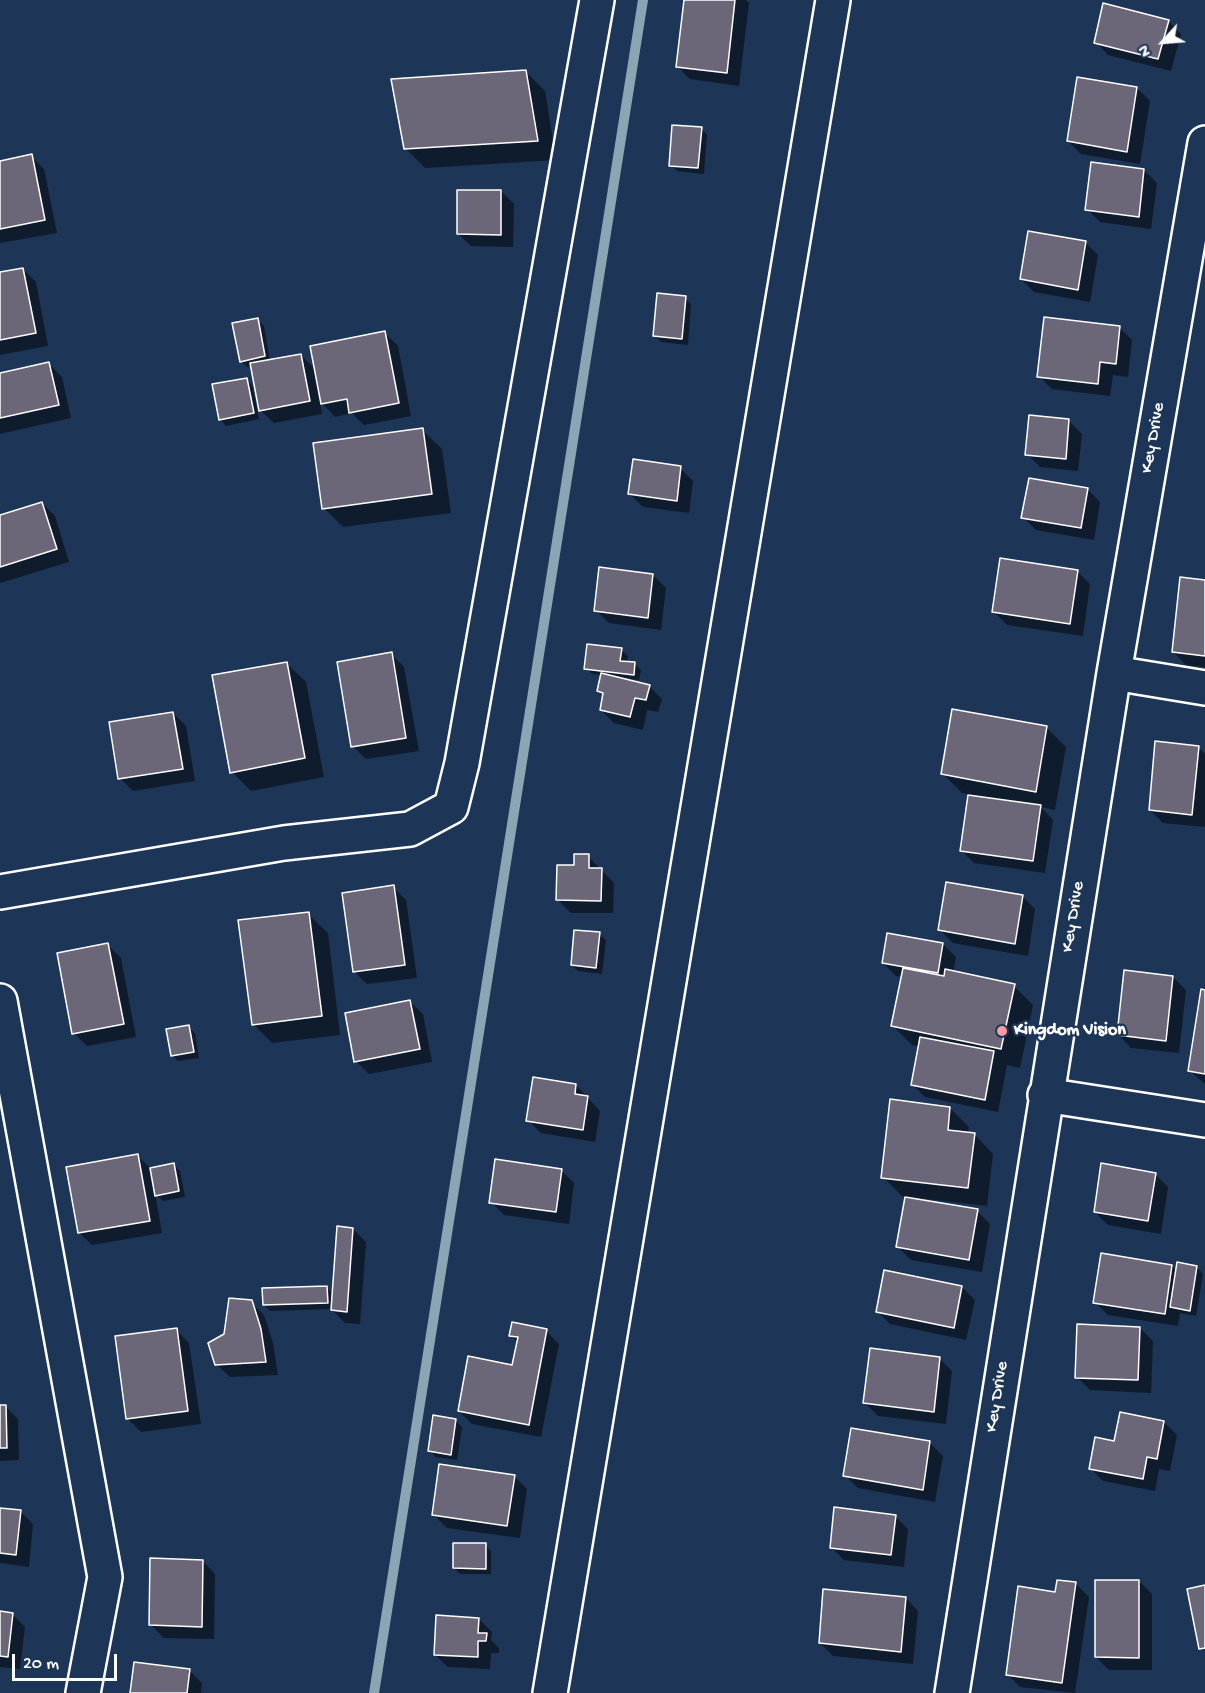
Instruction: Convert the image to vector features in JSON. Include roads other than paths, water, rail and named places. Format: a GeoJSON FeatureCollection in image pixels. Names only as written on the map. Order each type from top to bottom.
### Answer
{"type":"FeatureCollection","features":[{"type":"Feature","properties":{"kind":"street"},"geometry":{"type":"LineString","coordinates":[[0,892],[284,843],[410,829],[451,807],[462,763],[597,0]]}},
{"type":"Feature","properties":{"kind":"street"},"geometry":{"type":"LineString","coordinates":[[550,1693],[833,0]]}},
{"type":"Feature","properties":{"kind":"street","name":"Key Drive"},"geometry":{"type":"LineString","coordinates":[[952,1693],[1045,1095],[1114,673],[1205,143]]}},
{"type":"Feature","properties":{"kind":"street"},"geometry":{"type":"LineString","coordinates":[[1114,673],[1205,688]]}},
{"type":"Feature","properties":{"kind":"street"},"geometry":{"type":"LineString","coordinates":[[0,1001],[105,1577],[83,1693]]}},
{"type":"Feature","properties":{"kind":"street"},"geometry":{"type":"LineString","coordinates":[[1045,1095],[1205,1120]]}},
{"type":"Feature","properties":{"kind":"waterway"},"geometry":{"type":"LineString","coordinates":[[374,1693],[643,0]]}},
{"type":"Feature","properties":{"kind":"place","name":"Kingdom Vision"},"geometry":{"type":"Point","coordinates":[1002,1031]}}]}
